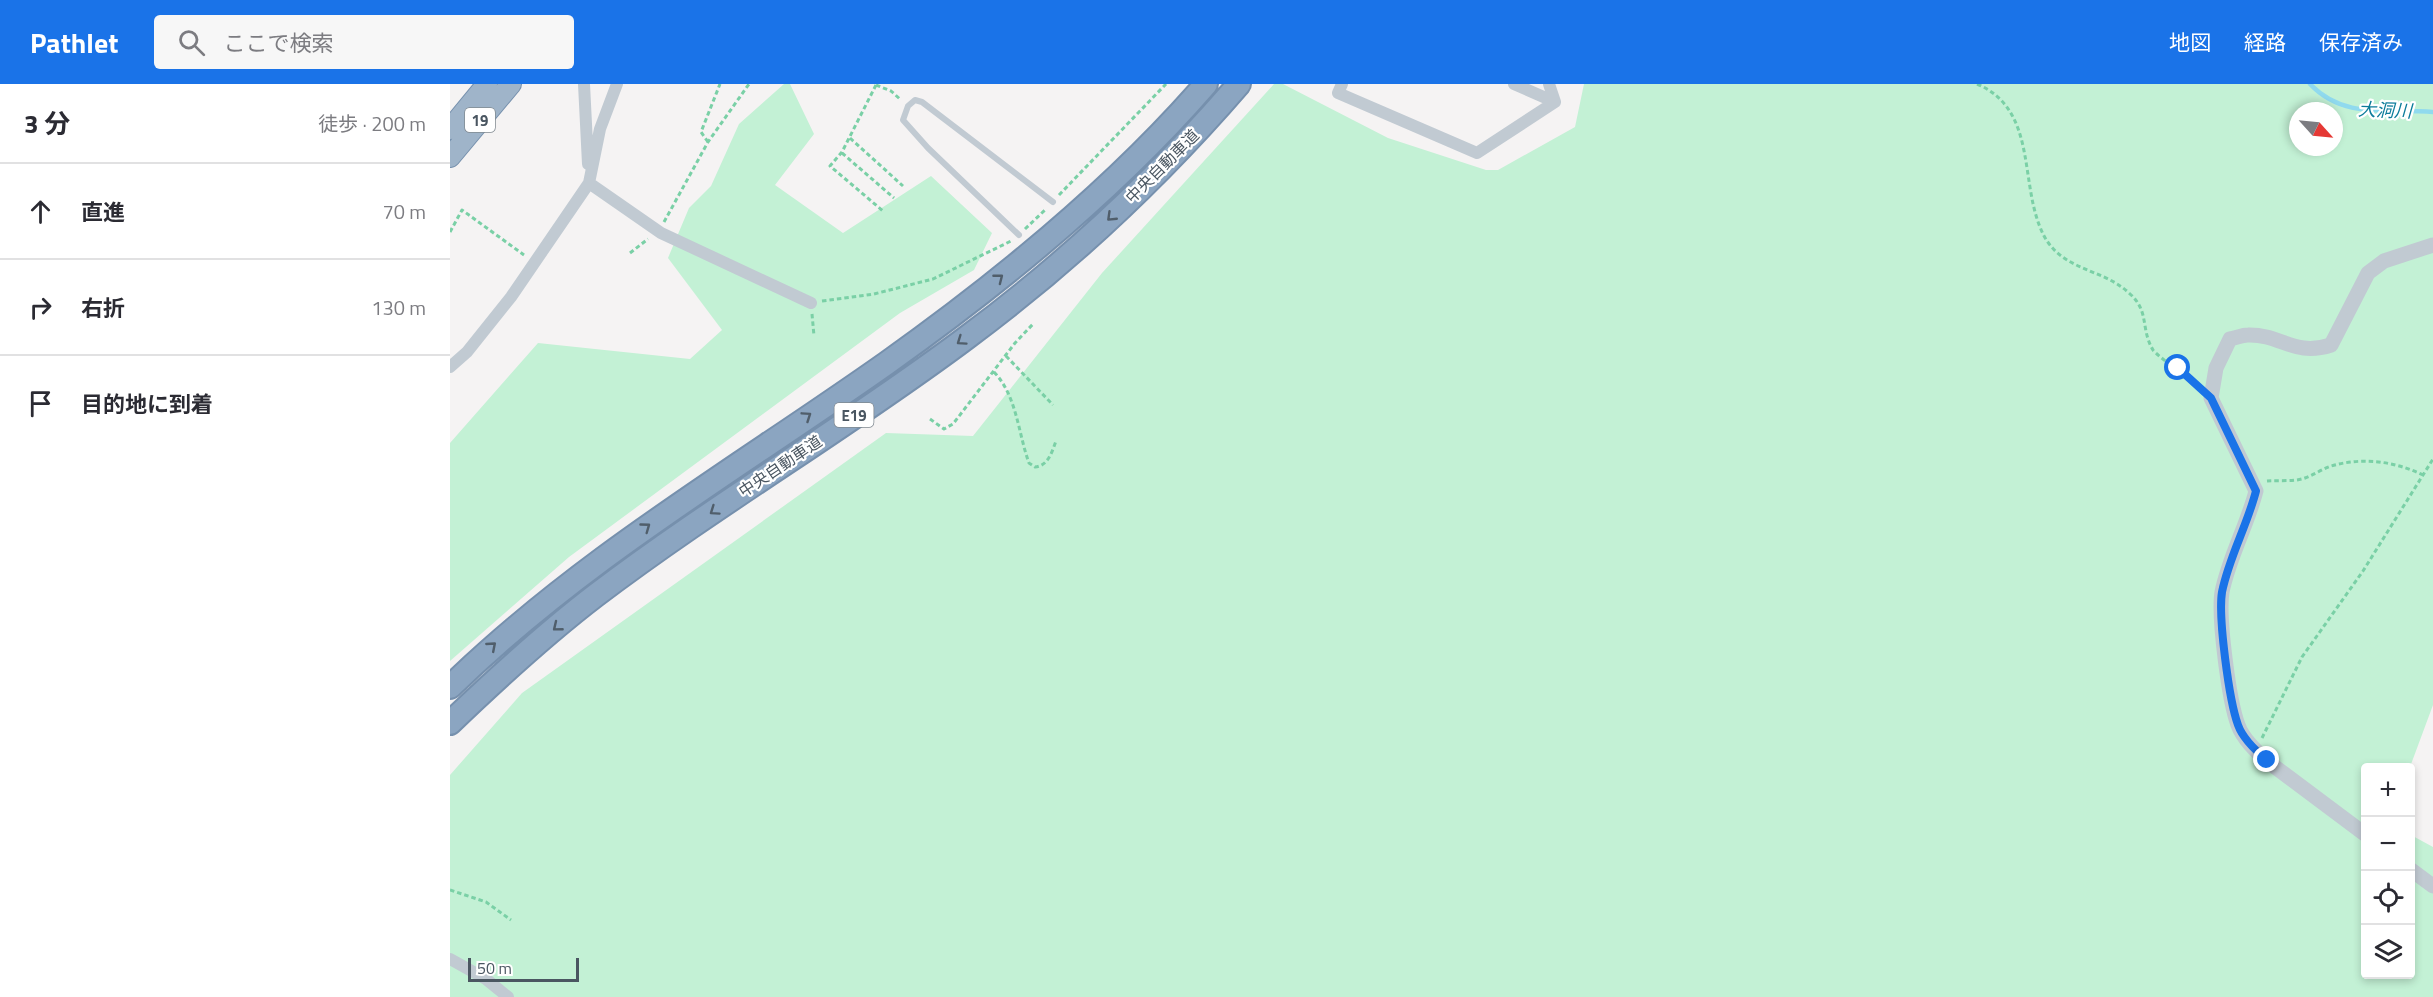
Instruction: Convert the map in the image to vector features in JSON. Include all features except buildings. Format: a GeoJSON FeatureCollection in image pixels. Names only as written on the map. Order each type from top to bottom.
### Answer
{"type":"FeatureCollection","features":[{"type":"Feature","properties":{"kind":"highway","name":"19"},"geometry":{"type":"LineString","coordinates":[[450,129],[488,84]]}},
{"type":"Feature","properties":{"kind":"highway","name":"19"},"geometry":{"type":"LineString","coordinates":[[450,157],[511,84]]}},
{"type":"Feature","properties":{"kind":"highway","name":"中央自動車道"},"geometry":{"type":"LineString","coordinates":[[450,687],[490,648],[573,579],[680,502],[886,363],[999,278],[1063,225],[1124,169],[1206,84]]}},
{"type":"Feature","properties":{"kind":"highway","name":"中央自動車道"},"geometry":{"type":"LineString","coordinates":[[450,723],[507,668],[596,596],[710,513],[965,339],[1025,293],[1080,247],[1146,183],[1239,84]]}},
{"type":"Feature","properties":{"kind":"street"},"geometry":{"type":"LineString","coordinates":[[584,84],[590,183]]}},
{"type":"Feature","properties":{"kind":"street"},"geometry":{"type":"LineString","coordinates":[[450,367],[467,352],[511,297],[533,261],[590,183],[600,129],[617,84]]}},
{"type":"Feature","properties":{"kind":"street"},"geometry":{"type":"LineString","coordinates":[[1342,84],[1338,93],[1477,153],[1555,102]]}},
{"type":"Feature","properties":{"kind":"street"},"geometry":{"type":"LineString","coordinates":[[1514,84],[1555,102]]}},
{"type":"Feature","properties":{"kind":"street"},"geometry":{"type":"LineString","coordinates":[[1549,84],[1555,102]]}},
{"type":"Feature","properties":{"kind":"street"},"geometry":{"type":"LineString","coordinates":[[590,183],[659,231],[811,303]]}},
{"type":"Feature","properties":{"kind":"street"},"geometry":{"type":"LineString","coordinates":[[2361,831],[2255,750],[2238,726],[2223,638],[2222,594],[2231,557],[2250,513],[2256,491],[2211,398],[2216,368],[2230,339],[2248,335],[2269,338],[2299,349],[2317,349],[2331,345],[2368,273],[2384,261],[2433,245]]}},
{"type":"Feature","properties":{"kind":"street"},"geometry":{"type":"LineString","coordinates":[[2413,871],[2433,886]]}},
{"type":"Feature","properties":{"kind":"street"},"geometry":{"type":"LineString","coordinates":[[450,959],[486,979],[508,997]]}},
{"type":"Feature","properties":{"kind":"lane"},"geometry":{"type":"LineString","coordinates":[[1018,235],[928,148],[903,120],[908,106],[915,100],[922,102],[1053,202]]}},
{"type":"Feature","properties":{"kind":"path"},"geometry":{"type":"LineString","coordinates":[[708,142],[701,132],[720,84]]}},
{"type":"Feature","properties":{"kind":"path"},"geometry":{"type":"LineString","coordinates":[[630,253],[659,231],[708,142],[749,84]]}},
{"type":"Feature","properties":{"kind":"path"},"geometry":{"type":"LineString","coordinates":[[814,336],[811,303],[874,294],[933,279],[1006,246],[1053,202],[1166,84]]}},
{"type":"Feature","properties":{"kind":"path"},"geometry":{"type":"LineString","coordinates":[[1977,84],[1992,90],[2014,115],[2025,148],[2040,227],[2056,254],[2128,291],[2143,308],[2146,334],[2154,352],[2178,368],[2211,398]]}},
{"type":"Feature","properties":{"kind":"path"},"geometry":{"type":"LineString","coordinates":[[883,211],[830,166],[842,153],[875,85],[891,91],[908,106]]}},
{"type":"Feature","properties":{"kind":"path"},"geometry":{"type":"LineString","coordinates":[[850,138],[903,186]]}},
{"type":"Feature","properties":{"kind":"path"},"geometry":{"type":"LineString","coordinates":[[842,153],[894,198]]}},
{"type":"Feature","properties":{"kind":"path"},"geometry":{"type":"LineString","coordinates":[[450,232],[462,210],[533,261]]}},
{"type":"Feature","properties":{"kind":"path"},"geometry":{"type":"LineString","coordinates":[[930,419],[944,429],[953,424],[1033,324]]}},
{"type":"Feature","properties":{"kind":"path"},"geometry":{"type":"LineString","coordinates":[[1006,356],[1053,405]]}},
{"type":"Feature","properties":{"kind":"path"},"geometry":{"type":"LineString","coordinates":[[994,372],[1004,383],[1010,396],[1029,463],[1035,467],[1041,466],[1047,461],[1056,441]]}},
{"type":"Feature","properties":{"kind":"path"},"geometry":{"type":"LineString","coordinates":[[2255,750],[2302,657],[2363,571],[2433,459]]}},
{"type":"Feature","properties":{"kind":"path"},"geometry":{"type":"LineString","coordinates":[[2253,482],[2303,479],[2330,467],[2355,461],[2375,461],[2406,467],[2423,475]]}},
{"type":"Feature","properties":{"kind":"path"},"geometry":{"type":"LineString","coordinates":[[450,890],[486,902],[511,920]]}},
{"type":"Feature","properties":{"kind":"green space"},"geometry":{"type":"Polygon","coordinates":[[[784,84],[790,84],[814,134],[775,185],[843,233],[931,176],[992,233],[974,270],[900,313],[569,557],[450,661],[450,443],[538,343],[690,359],[722,330],[668,258],[689,208],[711,186],[739,124],[784,84]]]}},
{"type":"Feature","properties":{"kind":"green space"},"geometry":{"type":"Polygon","coordinates":[[[1274,84],[1283,84],[1388,138],[1486,170],[1498,170],[1575,127],[1584,84],[2433,84],[2433,705],[2411,763],[2361,763],[2361,979],[2415,979],[2415,837],[2433,847],[2433,997],[450,997],[450,775],[522,693],[886,433],[973,436],[1102,273],[1274,84]]]}},
{"type":"Feature","properties":{"kind":"waterway","name":"大洞川"},"geometry":{"type":"LineString","coordinates":[[2310,84],[2323,95],[2352,108],[2433,112]]}},
{"type":"Feature","properties":{"kind":"route"},"geometry":{"type":"LineString","coordinates":[[2178,368],[2211,398],[2252,477],[2256,491],[2250,513],[2231,557],[2222,594],[2223,638],[2238,726],[2253,748],[2267,760]]}}]}
